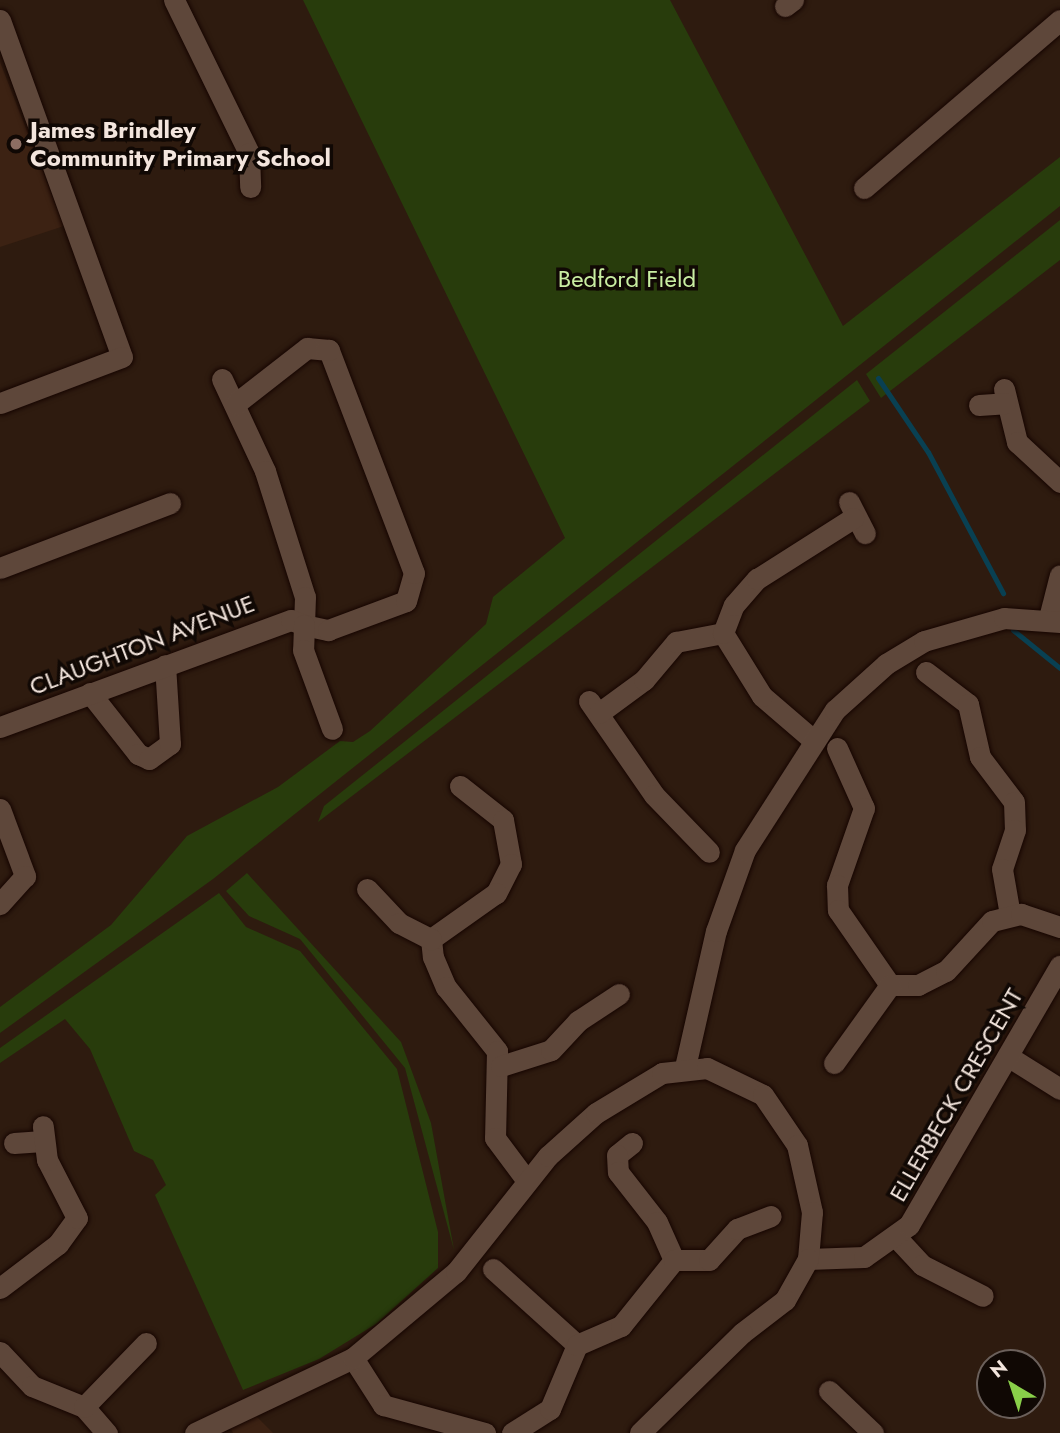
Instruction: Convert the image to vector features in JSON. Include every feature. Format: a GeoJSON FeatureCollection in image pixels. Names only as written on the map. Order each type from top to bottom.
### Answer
{"type":"FeatureCollection","features":[{"type":"Feature","properties":{"kind":"street"},"geometry":{"type":"LineString","coordinates":[[174,0],[250,153],[255,177]]}},
{"type":"Feature","properties":{"kind":"street"},"geometry":{"type":"LineString","coordinates":[[0,20],[122,358],[0,403]]}},
{"type":"Feature","properties":{"kind":"street"},"geometry":{"type":"LineString","coordinates":[[877,182],[1060,20]]}},
{"type":"Feature","properties":{"kind":"street","name":"CLAUGHTON AVENUE"},"geometry":{"type":"LineString","coordinates":[[0,727],[278,622],[328,630],[397,606],[412,593],[414,573],[329,350],[307,348],[235,404]]}},
{"type":"Feature","properties":{"kind":"street"},"geometry":{"type":"LineString","coordinates":[[222,379],[261,459],[306,597],[303,650],[332,729]]}},
{"type":"Feature","properties":{"kind":"street"},"geometry":{"type":"LineString","coordinates":[[979,405],[1004,396],[1024,453],[1060,482]]}},
{"type":"Feature","properties":{"kind":"street"},"geometry":{"type":"LineString","coordinates":[[0,568],[170,503]]}},
{"type":"Feature","properties":{"kind":"street"},"geometry":{"type":"LineString","coordinates":[[723,633],[734,604],[757,579],[856,518]]}},
{"type":"Feature","properties":{"kind":"street"},"geometry":{"type":"LineString","coordinates":[[685,1067],[716,931],[745,850],[812,739],[858,688],[924,641],[985,622],[1055,620],[1060,575]]}},
{"type":"Feature","properties":{"kind":"street"},"geometry":{"type":"LineString","coordinates":[[712,852],[654,795],[594,707],[644,680],[676,642],[723,633]]}},
{"type":"Feature","properties":{"kind":"street"},"geometry":{"type":"LineString","coordinates":[[723,633],[762,696],[812,739]]}},
{"type":"Feature","properties":{"kind":"street"},"geometry":{"type":"LineString","coordinates":[[90,693],[138,754],[149,759],[170,744],[165,665]]}},
{"type":"Feature","properties":{"kind":"street"},"geometry":{"type":"LineString","coordinates":[[936,671],[968,704],[980,757],[1014,802],[1015,830],[1002,869],[1010,915]]}},
{"type":"Feature","properties":{"kind":"street"},"geometry":{"type":"LineString","coordinates":[[837,748],[843,774],[864,808],[837,885],[838,910],[890,985]]}},
{"type":"Feature","properties":{"kind":"street"},"geometry":{"type":"LineString","coordinates":[[430,939],[496,893],[519,866],[507,828],[474,790]]}},
{"type":"Feature","properties":{"kind":"street"},"geometry":{"type":"LineString","coordinates":[[0,809],[25,876],[0,904]]}},
{"type":"Feature","properties":{"kind":"street"},"geometry":{"type":"LineString","coordinates":[[365,885],[399,923],[430,939],[440,977],[490,1039],[500,1066],[495,1138],[527,1181]]}},
{"type":"Feature","properties":{"kind":"street"},"geometry":{"type":"LineString","coordinates":[[834,1063],[839,1038],[890,985],[918,985],[946,971],[982,927],[1010,915],[1060,927]]}},
{"type":"Feature","properties":{"kind":"street","name":"ELLERBECK CRESCENT"},"geometry":{"type":"LineString","coordinates":[[808,1259],[850,1261],[895,1237],[934,1191],[1060,966]]}},
{"type":"Feature","properties":{"kind":"street"},"geometry":{"type":"LineString","coordinates":[[500,1066],[545,1053],[578,1021],[623,991]]}},
{"type":"Feature","properties":{"kind":"street"},"geometry":{"type":"LineString","coordinates":[[1009,1057],[1060,1088]]}},
{"type":"Feature","properties":{"kind":"street"},"geometry":{"type":"LineString","coordinates":[[195,1433],[353,1358],[456,1272],[527,1181],[624,1092],[685,1067],[748,1083],[785,1125],[810,1185],[808,1259],[785,1300],[742,1333],[640,1433]]}},
{"type":"Feature","properties":{"kind":"street"},"geometry":{"type":"LineString","coordinates":[[0,1288],[58,1244],[82,1206],[43,1133],[14,1143]]}},
{"type":"Feature","properties":{"kind":"street"},"geometry":{"type":"LineString","coordinates":[[632,1143],[617,1155],[618,1172],[657,1222],[674,1260]]}},
{"type":"Feature","properties":{"kind":"street"},"geometry":{"type":"LineString","coordinates":[[674,1260],[709,1260],[737,1229],[771,1216]]}},
{"type":"Feature","properties":{"kind":"street"},"geometry":{"type":"LineString","coordinates":[[895,1237],[922,1265],[984,1299]]}},
{"type":"Feature","properties":{"kind":"street"},"geometry":{"type":"LineString","coordinates":[[512,1433],[550,1409],[577,1345],[621,1326],[674,1260]]}},
{"type":"Feature","properties":{"kind":"street"},"geometry":{"type":"LineString","coordinates":[[493,1269],[504,1289],[577,1345]]}},
{"type":"Feature","properties":{"kind":"street"},"geometry":{"type":"LineString","coordinates":[[84,1407],[146,1340]]}},
{"type":"Feature","properties":{"kind":"street"},"geometry":{"type":"LineString","coordinates":[[0,1352],[32,1386],[84,1407],[107,1433]]}},
{"type":"Feature","properties":{"kind":"street"},"geometry":{"type":"LineString","coordinates":[[353,1358],[383,1405],[485,1433]]}},
{"type":"Feature","properties":{"kind":"street"},"geometry":{"type":"LineString","coordinates":[[829,1391],[844,1417],[873,1433]]}},
{"type":"Feature","properties":{"kind":"shaded area","name":"James Brindley Community Primary School"},"geometry":{"type":"Polygon","coordinates":[[[0,62],[64,226],[0,247],[0,62]]]}},
{"type":"Feature","properties":{"kind":"shaded area"},"geometry":{"type":"Polygon","coordinates":[[[254,1414],[273,1433],[233,1433],[228,1424],[254,1414]]]}},
{"type":"Feature","properties":{"kind":"green space","name":"Bedford Field"},"geometry":{"type":"Polygon","coordinates":[[[303,0],[670,0],[843,326],[1060,157],[1060,206],[213,879],[0,1033],[0,1007],[111,925],[187,836],[278,787],[340,741],[353,742],[370,731],[486,624],[493,597],[565,538],[303,0]]]}},
{"type":"Feature","properties":{"kind":"green space"},"geometry":{"type":"Polygon","coordinates":[[[1060,220],[1060,260],[881,398],[866,374],[1060,220]]]}},
{"type":"Feature","properties":{"kind":"green space"},"geometry":{"type":"Polygon","coordinates":[[[857,380],[870,401],[318,822],[324,806],[857,380]]]}},
{"type":"Feature","properties":{"kind":"green space"},"geometry":{"type":"Polygon","coordinates":[[[247,873],[401,1042],[431,1123],[454,1250],[405,1068],[300,939],[249,916],[226,891],[247,873]]]}},
{"type":"Feature","properties":{"kind":"green space"},"geometry":{"type":"Polygon","coordinates":[[[219,893],[246,927],[300,951],[397,1069],[438,1232],[438,1268],[376,1324],[319,1359],[243,1390],[155,1195],[166,1185],[153,1160],[134,1151],[90,1049],[65,1019],[0,1063],[0,1048],[219,893]]]}},
{"type":"Feature","properties":{"kind":"waterway"},"geometry":{"type":"LineString","coordinates":[[878,378],[928,452],[1003,593]]}},
{"type":"Feature","properties":{"kind":"waterway"},"geometry":{"type":"LineString","coordinates":[[1013,630],[1060,668]]}},
{"type":"Feature","properties":{"kind":"place","name":"James Brindley Community Primary School"},"geometry":{"type":"Point","coordinates":[16,144]}}]}
